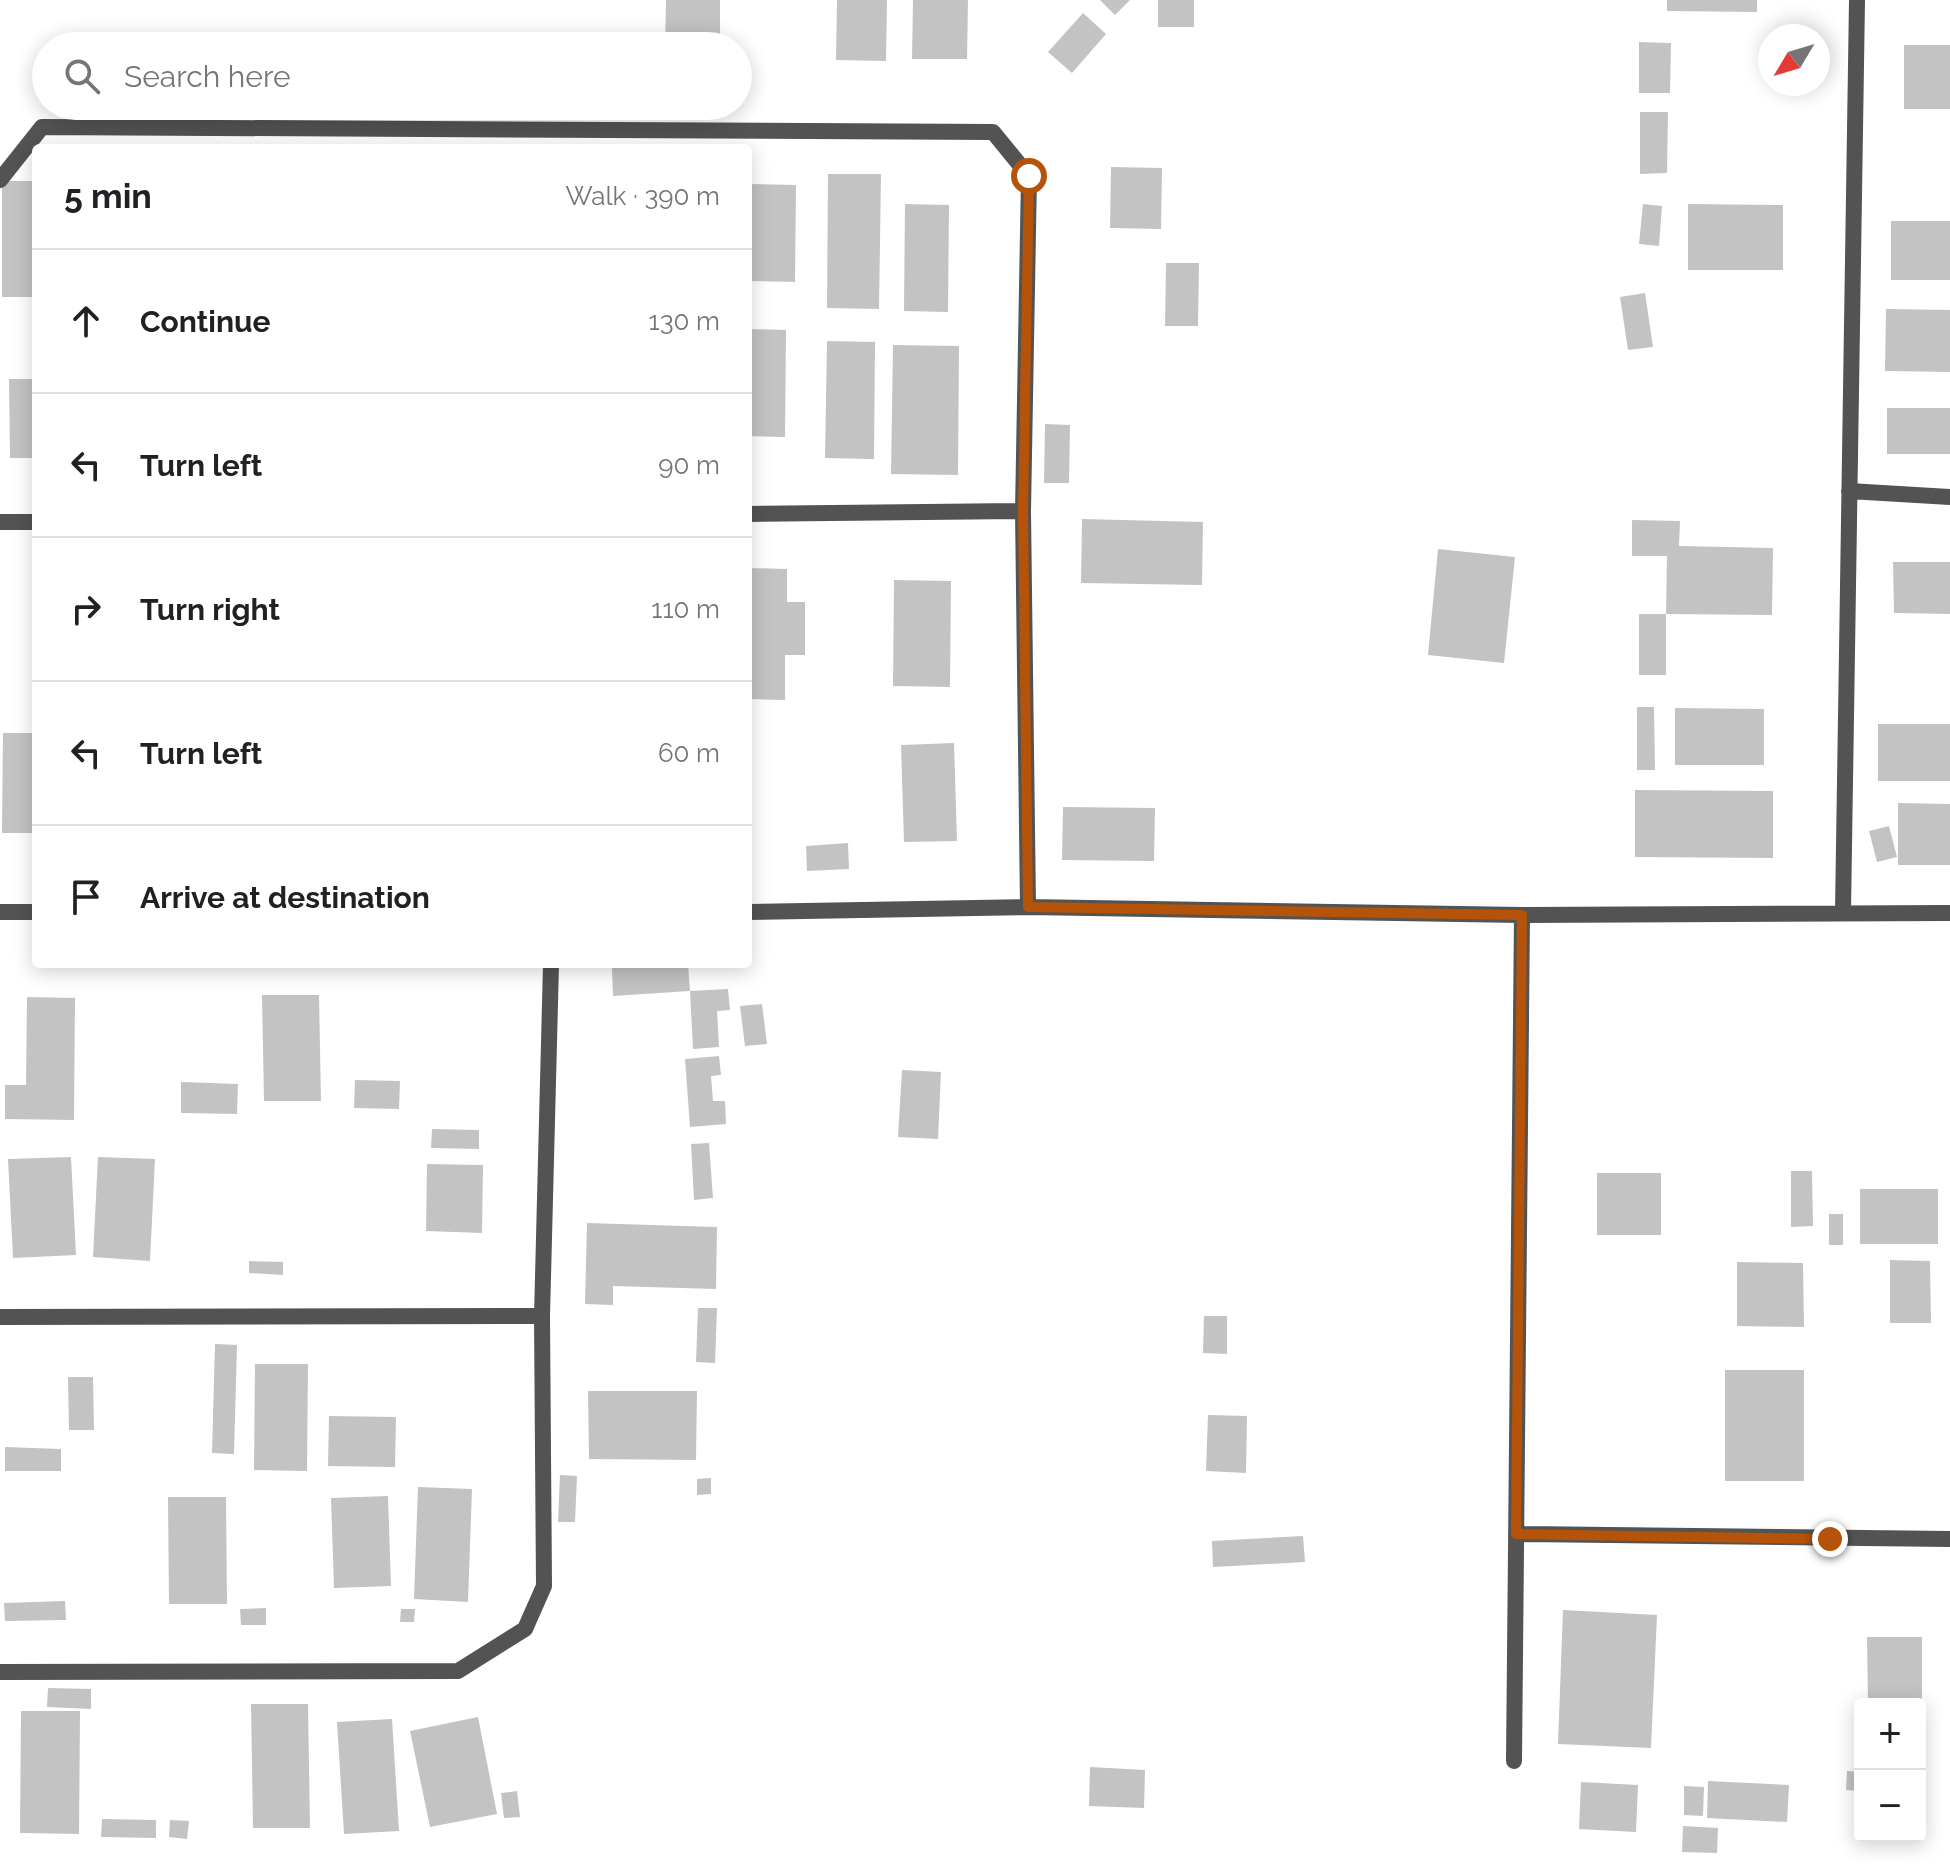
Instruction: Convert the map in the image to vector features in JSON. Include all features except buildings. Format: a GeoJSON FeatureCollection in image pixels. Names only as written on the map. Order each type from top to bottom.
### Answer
{"type":"FeatureCollection","features":[{"type":"Feature","properties":{"kind":"street"},"geometry":{"type":"LineString","coordinates":[[1843,912],[1857,0]]}},
{"type":"Feature","properties":{"kind":"street"},"geometry":{"type":"LineString","coordinates":[[0,180],[42,127],[993,132],[1029,176],[1023,511],[1028,907]]}},
{"type":"Feature","properties":{"kind":"street"},"geometry":{"type":"LineString","coordinates":[[1849,491],[1950,497]]}},
{"type":"Feature","properties":{"kind":"street"},"geometry":{"type":"LineString","coordinates":[[752,514],[1023,511]]}},
{"type":"Feature","properties":{"kind":"street"},"geometry":{"type":"LineString","coordinates":[[0,522],[32,522]]}},
{"type":"Feature","properties":{"kind":"street"},"geometry":{"type":"LineString","coordinates":[[752,912],[1028,907],[1522,915],[1950,913]]}},
{"type":"Feature","properties":{"kind":"street"},"geometry":{"type":"LineString","coordinates":[[0,912],[32,912]]}},
{"type":"Feature","properties":{"kind":"street"},"geometry":{"type":"LineString","coordinates":[[1514,1761],[1522,915]]}},
{"type":"Feature","properties":{"kind":"street"},"geometry":{"type":"LineString","coordinates":[[0,1672],[458,1671],[525,1629],[544,1586],[542,1316],[551,968]]}},
{"type":"Feature","properties":{"kind":"street"},"geometry":{"type":"LineString","coordinates":[[0,1317],[542,1316]]}},
{"type":"Feature","properties":{"kind":"street"},"geometry":{"type":"LineString","coordinates":[[1516,1534],[1950,1539]]}},
{"type":"Feature","properties":{"kind":"route"},"geometry":{"type":"LineString","coordinates":[[1029,176],[1023,511],[1028,907],[1522,915],[1516,1534],[1830,1539]]}}]}
